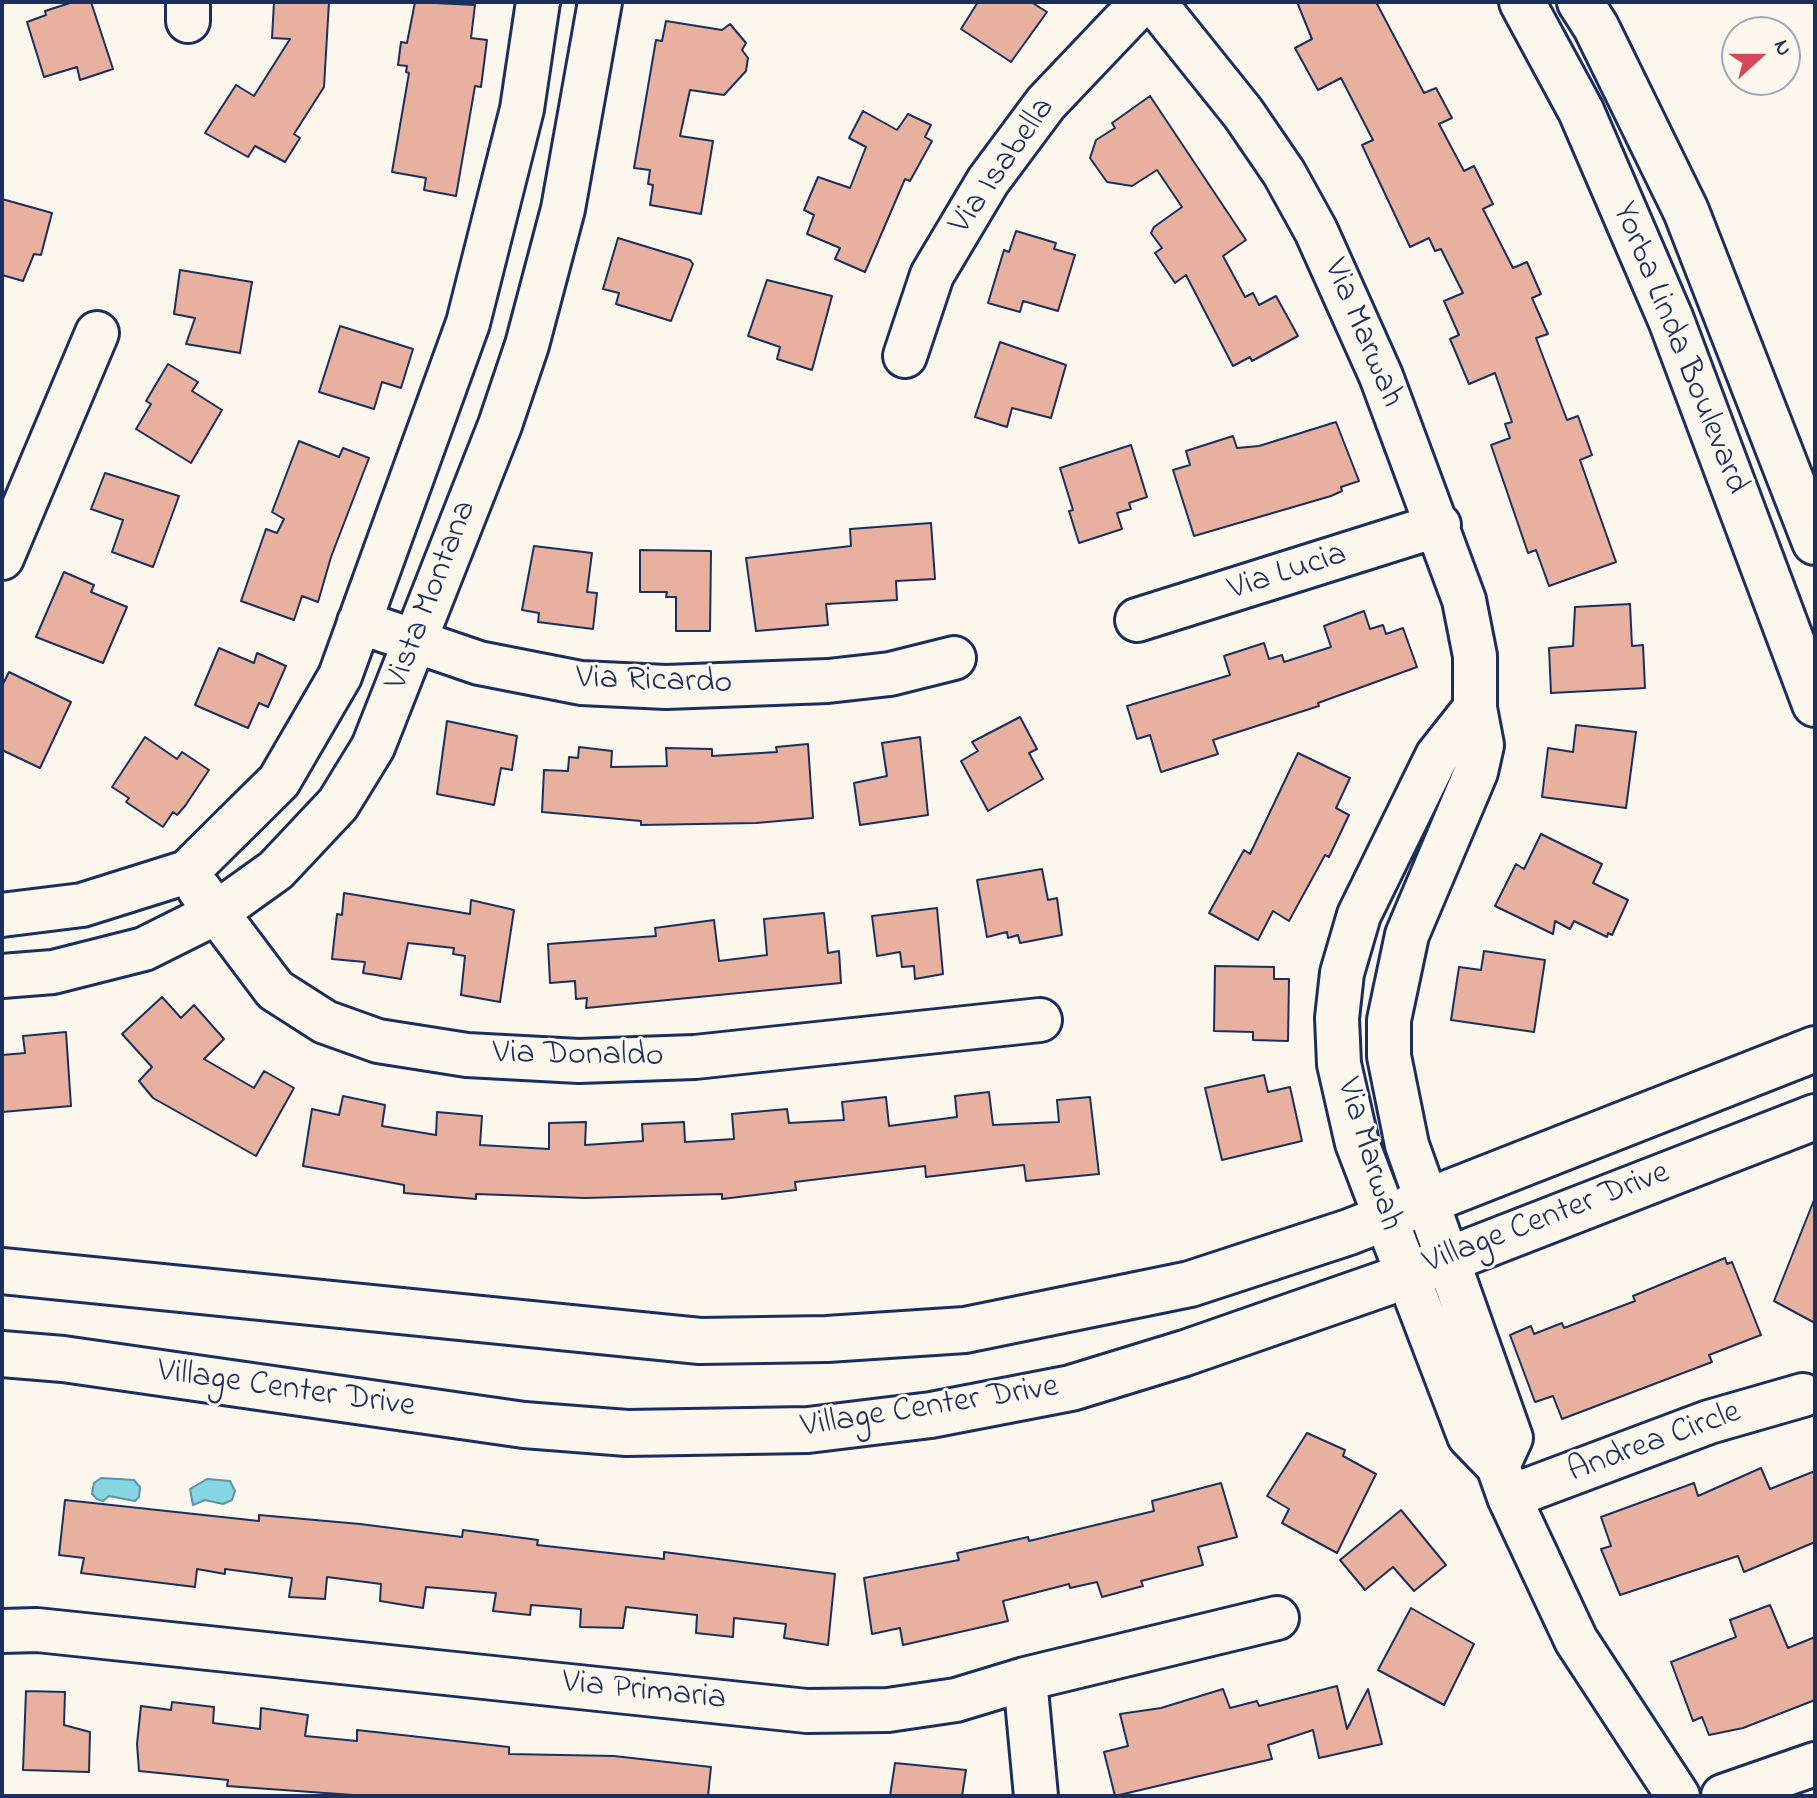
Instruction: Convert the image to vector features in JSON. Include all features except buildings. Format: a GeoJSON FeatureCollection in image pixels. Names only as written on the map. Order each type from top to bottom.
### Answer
{"type":"FeatureCollection","features":[{"type":"Feature","properties":{"kind":"main road","name":"Yorba Linda Boulevard"},"geometry":{"type":"LineString","coordinates":[[1522,2],[1581,111],[1671,320],[1815,704]]}},
{"type":"Feature","properties":{"kind":"main road","name":"Yorba Linda Boulevard"},"geometry":{"type":"LineString","coordinates":[[1580,2],[1596,27],[1686,211],[1815,542]]}},
{"type":"Feature","properties":{"kind":"main road","name":"Village Center Drive"},"geometry":{"type":"LineString","coordinates":[[2,1271],[700,1341],[827,1339],[965,1330],[1190,1284],[1428,1201],[1815,1049]]}},
{"type":"Feature","properties":{"kind":"main road","name":"Village Center Drive"},"geometry":{"type":"LineString","coordinates":[[2,1354],[63,1359],[524,1425],[627,1433],[808,1430],[931,1415],[1071,1388],[1185,1353],[1406,1276],[1815,1117]]}},
{"type":"Feature","properties":{"kind":"street","name":"Vista Montana"},"geometry":{"type":"LineString","coordinates":[[2,915],[82,905],[187,872],[279,781],[340,676],[468,323],[522,109],[538,2]]}},
{"type":"Feature","properties":{"kind":"street","name":"Vista Montana"},"geometry":{"type":"LineString","coordinates":[[2,976],[53,972],[144,949],[216,913],[276,870],[338,804],[373,747],[416,643],[527,345],[563,209],[600,2]]}},
{"type":"Feature","properties":{"kind":"street","name":"Via Isabella"},"geometry":{"type":"LineString","coordinates":[[905,356],[932,275],[988,181],[1046,103],[1142,2]]}},
{"type":"Feature","properties":{"kind":"street","name":"Via Marwah"},"geometry":{"type":"LineString","coordinates":[[1154,2],[1243,113],[1284,173],[1316,231],[1381,376],[1439,525],[1464,600],[1475,656],[1475,708],[1482,745],[1476,772],[1407,935],[1389,1020],[1394,1090],[1407,1145],[1511,1438],[1503,1482]]}},
{"type":"Feature","properties":{"kind":"street"},"geometry":{"type":"LineString","coordinates":[[2,558],[97,333]]}},
{"type":"Feature","properties":{"kind":"street","name":"Via Lucia"},"geometry":{"type":"LineString","coordinates":[[1137,620],[1439,525]]}},
{"type":"Feature","properties":{"kind":"street","name":"Via Ricardo"},"geometry":{"type":"LineString","coordinates":[[359,622],[479,663],[581,683],[666,687],[828,681],[890,674],[954,658]]}},
{"type":"Feature","properties":{"kind":"street","name":"Via Marwah"},"geometry":{"type":"LineString","coordinates":[[1475,708],[1452,732],[1430,770],[1359,915],[1342,973],[1337,1018],[1339,1064],[1357,1143],[1469,1436],[1503,1482],[1576,1640],[1678,1796]]}},
{"type":"Feature","properties":{"kind":"street","name":"Via Donaldo"},"geometry":{"type":"LineString","coordinates":[[187,872],[275,990],[325,1022],[378,1041],[467,1055],[579,1061],[695,1057],[1040,1020]]}},
{"type":"Feature","properties":{"kind":"street","name":"Andrea Circle"},"geometry":{"type":"LineString","coordinates":[[1503,1482],[1803,1395]]}},
{"type":"Feature","properties":{"kind":"street","name":"Via Primaria"},"geometry":{"type":"LineString","coordinates":[[2,1631],[37,1630],[807,1711],[888,1710],[956,1700],[1025,1679],[1277,1618]]}},
{"type":"Feature","properties":{"kind":"street"},"geometry":{"type":"LineString","coordinates":[[1025,1679],[1036,1796]]}},
{"type":"Feature","properties":{"kind":"street"},"geometry":{"type":"LineString","coordinates":[[1723,1796],[1815,1764]]}},
{"type":"Feature","properties":{"kind":"water"},"geometry":{"type":"Polygon","coordinates":[[[101,1478],[134,1480],[140,1487],[139,1497],[135,1501],[109,1496],[103,1501],[97,1499],[92,1494],[94,1483],[101,1478]]]}},
{"type":"Feature","properties":{"kind":"water"},"geometry":{"type":"Polygon","coordinates":[[[207,1479],[230,1481],[235,1491],[232,1500],[223,1504],[205,1500],[193,1505],[190,1489],[207,1479]]]}}]}
